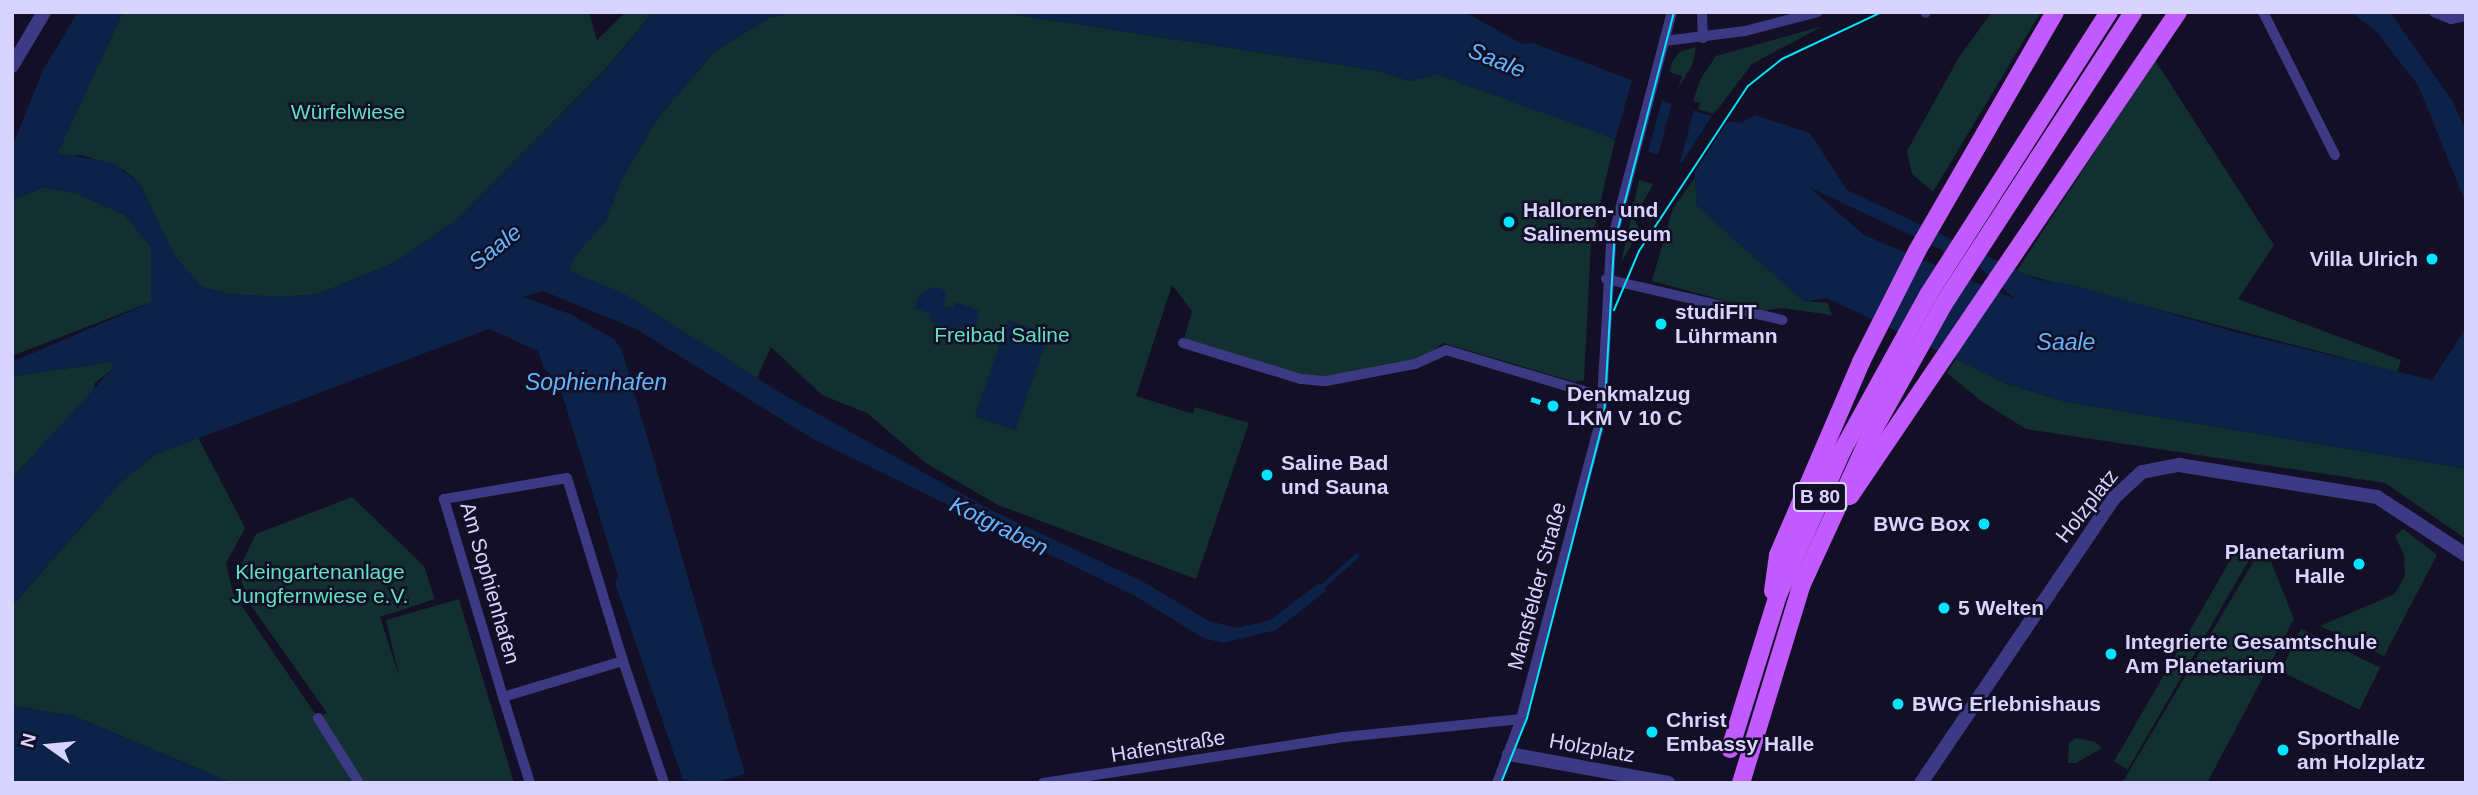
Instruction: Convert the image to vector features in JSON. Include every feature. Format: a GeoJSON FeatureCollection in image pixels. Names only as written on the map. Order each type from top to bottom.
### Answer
{"type":"FeatureCollection","features":[{"type":"Feature","properties":{"kind":"main road"},"geometry":{"type":"LineString","coordinates":[[1768,626],[1778,555],[1861,362],[1961,175],[2055,12]]}},
{"type":"Feature","properties":{"kind":"main road","name":"B 80"},"geometry":{"type":"LineString","coordinates":[[1730,749],[1755,663],[1809,519],[1992,192],[2109,12]]}},
{"type":"Feature","properties":{"kind":"main road","name":"B 80"},"geometry":{"type":"LineString","coordinates":[[1741,783],[1802,584],[1890,378],[2133,12]]}},
{"type":"Feature","properties":{"kind":"main road"},"geometry":{"type":"LineString","coordinates":[[1827,527],[2178,12]]}},
{"type":"Feature","properties":{"kind":"main road"},"geometry":{"type":"LineString","coordinates":[[1749,752],[1755,663]]}},
{"type":"Feature","properties":{"kind":"street"},"geometry":{"type":"LineString","coordinates":[[12,66],[44,12]]}},
{"type":"Feature","properties":{"kind":"street","name":"Mansfelder Straße"},"geometry":{"type":"LineString","coordinates":[[1497,783],[1521,719],[1604,397],[1606,279],[1632,159],[1671,12]]}},
{"type":"Feature","properties":{"kind":"street"},"geometry":{"type":"LineString","coordinates":[[1702,12],[1703,38]]}},
{"type":"Feature","properties":{"kind":"street"},"geometry":{"type":"LineString","coordinates":[[1664,41],[1703,38],[1818,12]]}},
{"type":"Feature","properties":{"kind":"street"},"geometry":{"type":"LineString","coordinates":[[2263,12],[2335,155]]}},
{"type":"Feature","properties":{"kind":"street"},"geometry":{"type":"LineString","coordinates":[[2435,13],[2451,19],[2466,16]]}},
{"type":"Feature","properties":{"kind":"street"},"geometry":{"type":"LineString","coordinates":[[1606,279],[1783,320]]}},
{"type":"Feature","properties":{"kind":"street"},"geometry":{"type":"LineString","coordinates":[[1183,343],[1301,379],[1326,381],[1415,364],[1446,350],[1604,397]]}},
{"type":"Feature","properties":{"kind":"street","name":"Holzplatz"},"geometry":{"type":"LineString","coordinates":[[1921,783],[2114,498],[2142,472],[2179,466],[2377,497],[2466,555]]}},
{"type":"Feature","properties":{"kind":"street","name":"Am Sophienhafen"},"geometry":{"type":"LineString","coordinates":[[530,783],[444,499],[567,478],[664,783]]}},
{"type":"Feature","properties":{"kind":"street","name":"Am Sophienhafen"},"geometry":{"type":"LineString","coordinates":[[503,697],[623,661]]}},
{"type":"Feature","properties":{"kind":"street"},"geometry":{"type":"LineString","coordinates":[[318,718],[359,783]]}},
{"type":"Feature","properties":{"kind":"street","name":"Hafenstraße"},"geometry":{"type":"LineString","coordinates":[[1043,783],[1344,737],[1521,719]]}},
{"type":"Feature","properties":{"kind":"street","name":"Holzplatz"},"geometry":{"type":"LineString","coordinates":[[1509,754],[1668,783]]}},
{"type":"Feature","properties":{"kind":"green space","name":"Würfelwiese"},"geometry":{"type":"Polygon","coordinates":[[[123,12],[589,12],[597,40],[626,12],[653,12],[605,70],[456,220],[396,262],[318,294],[282,297],[230,294],[202,287],[175,257],[139,182],[124,170],[82,155],[61,157],[57,153],[123,12]]]}},
{"type":"Feature","properties":{"kind":"green space","name":"Freibad Saline"},"geometry":{"type":"Polygon","coordinates":[[[792,12],[998,12],[1380,71],[1410,81],[1436,74],[1603,134],[1615,140],[1591,243],[1584,380],[1575,382],[1443,343],[1415,364],[1326,381],[1183,343],[1192,311],[1172,285],[1136,396],[1193,414],[1195,407],[1249,423],[1196,579],[998,505],[926,463],[867,413],[822,395],[771,347],[751,391],[569,271],[573,258],[607,219],[619,184],[657,119],[715,51],[769,18],[792,12]]]}},
{"type":"Feature","properties":{"kind":"green space"},"geometry":{"type":"Polygon","coordinates":[[[1992,12],[2041,12],[1933,192],[1912,174],[1907,151],[1959,57],[1992,12]]]}},
{"type":"Feature","properties":{"kind":"green space"},"geometry":{"type":"Polygon","coordinates":[[[1823,26],[1752,64],[1714,114],[1698,109],[1700,103],[1693,101],[1701,78],[1716,56],[1823,26]]]}},
{"type":"Feature","properties":{"kind":"green space"},"geometry":{"type":"Polygon","coordinates":[[[1696,47],[1693,63],[1678,89],[1682,76],[1669,72],[1672,62],[1679,52],[1696,47]]]}},
{"type":"Feature","properties":{"kind":"green space"},"geometry":{"type":"Polygon","coordinates":[[[2155,60],[2274,245],[2238,299],[2401,360],[2397,372],[2016,272],[2155,60]]]}},
{"type":"Feature","properties":{"kind":"green space"},"geometry":{"type":"Polygon","coordinates":[[[1695,178],[1697,206],[1804,301],[1828,303],[1832,315],[1781,308],[1763,311],[1652,281],[1673,208],[1695,178]]]}},
{"type":"Feature","properties":{"kind":"green space"},"geometry":{"type":"Polygon","coordinates":[[[1639,180],[1653,184],[1634,219],[1640,230],[1621,263],[1639,180]]]}},
{"type":"Feature","properties":{"kind":"green space"},"geometry":{"type":"Polygon","coordinates":[[[44,187],[76,193],[125,215],[151,247],[151,302],[12,356],[12,200],[44,187]]]}},
{"type":"Feature","properties":{"kind":"green space"},"geometry":{"type":"Polygon","coordinates":[[[1956,359],[2007,384],[2063,401],[2466,469],[2466,539],[2385,483],[2026,429],[1981,401],[1947,373],[1956,359]]]}},
{"type":"Feature","properties":{"kind":"green space"},"geometry":{"type":"Polygon","coordinates":[[[112,362],[114,368],[95,383],[93,393],[12,478],[12,376],[112,362]]]}},
{"type":"Feature","properties":{"kind":"green space","name":"Kleingartenanlage Jungfernwiese e.V."},"geometry":{"type":"Polygon","coordinates":[[[198,437],[245,528],[226,563],[233,593],[318,718],[327,713],[250,604],[241,581],[242,563],[256,534],[352,497],[424,566],[435,599],[380,617],[399,676],[386,620],[459,599],[514,783],[232,783],[76,717],[12,705],[12,606],[120,483],[154,455],[198,437]]]}},
{"type":"Feature","properties":{"kind":"green space"},"geometry":{"type":"Polygon","coordinates":[[[2403,529],[2437,555],[2384,656],[2320,626],[2395,594],[2405,575],[2404,555],[2395,536],[2403,529]]]}},
{"type":"Feature","properties":{"kind":"green space"},"geometry":{"type":"Polygon","coordinates":[[[2264,544],[2294,619],[2207,783],[2122,783],[2264,544]]]}},
{"type":"Feature","properties":{"kind":"green space"},"geometry":{"type":"Polygon","coordinates":[[[2235,552],[2249,560],[2128,770],[2114,762],[2235,552]]]}},
{"type":"Feature","properties":{"kind":"green space"},"geometry":{"type":"Polygon","coordinates":[[[2301,629],[2380,668],[2359,710],[2280,671],[2301,629]]]}},
{"type":"Feature","properties":{"kind":"green space"},"geometry":{"type":"Polygon","coordinates":[[[2076,738],[2095,742],[2102,748],[2076,763],[2068,763],[2069,743],[2076,738]]]}},
{"type":"Feature","properties":{"kind":"water","name":"Sophienhafen"},"geometry":{"type":"Polygon","coordinates":[[[78,12],[123,12],[58,153],[112,163],[139,182],[175,257],[202,287],[230,294],[282,297],[318,294],[396,262],[456,220],[605,71],[653,12],[792,12],[769,18],[715,51],[657,119],[619,184],[607,219],[573,258],[569,271],[623,293],[784,395],[993,511],[1142,581],[1209,621],[1237,628],[1270,620],[1319,583],[1326,591],[1276,630],[1223,643],[1203,638],[1135,596],[813,439],[636,329],[543,291],[523,297],[570,314],[614,339],[622,350],[745,774],[714,783],[683,780],[615,583],[618,576],[558,381],[544,369],[538,351],[489,329],[154,455],[120,483],[12,606],[12,478],[114,367],[112,362],[12,376],[12,362],[151,302],[151,247],[125,215],[76,193],[44,187],[12,200],[12,147],[43,70],[78,12]]]}},
{"type":"Feature","properties":{"kind":"water","name":"Saale"},"geometry":{"type":"Polygon","coordinates":[[[998,12],[1465,12],[1522,44],[1533,43],[1632,80],[1639,93],[1730,122],[1741,123],[1755,115],[1810,133],[1847,190],[2036,279],[2073,285],[2235,332],[2432,380],[2466,328],[2466,469],[2063,401],[2007,384],[1827,298],[1804,302],[1697,206],[1694,168],[1436,74],[1410,81],[1380,71],[998,12]],[[1809,187],[1864,235],[2015,299],[1980,268],[1809,187]]]}},
{"type":"Feature","properties":{"kind":"water"},"geometry":{"type":"Polygon","coordinates":[[[2351,12],[2390,12],[2453,102],[2466,131],[2466,204],[2418,85],[2375,30],[2351,12]]]}},
{"type":"Feature","properties":{"kind":"water"},"geometry":{"type":"Polygon","coordinates":[[[934,287],[947,291],[943,306],[953,308],[955,302],[979,310],[974,336],[929,321],[931,314],[915,308],[920,294],[934,287]]]}},
{"type":"Feature","properties":{"kind":"water"},"geometry":{"type":"Polygon","coordinates":[[[1008,320],[1049,334],[1015,430],[975,416],[1008,320]]]}},
{"type":"Feature","properties":{"kind":"water"},"geometry":{"type":"Polygon","coordinates":[[[12,705],[76,717],[232,783],[12,783],[12,705]]]}},
{"type":"Feature","properties":{"kind":"pier"},"geometry":{"type":"Polygon","coordinates":[[[1633,77],[1641,90],[1663,96],[1647,155],[1614,144],[1633,77]]]}},
{"type":"Feature","properties":{"kind":"pier"},"geometry":{"type":"Polygon","coordinates":[[[1673,99],[1695,105],[1679,165],[1657,159],[1673,99]]]}},
{"type":"Feature","properties":{"kind":"pier"},"geometry":{"type":"Polygon","coordinates":[[[1715,111],[1730,118],[1691,178],[1691,170],[1680,166],[1715,111]]]}},
{"type":"Feature","properties":{"kind":"waterway","name":"Kotgraben"},"geometry":{"type":"LineString","coordinates":[[1320,588],[1356,556]]}},
{"type":"Feature","properties":{"kind":"tram line"},"geometry":{"type":"LineString","coordinates":[[1501,783],[1527,718],[1604,419],[1614,244],[1674,12]]}},
{"type":"Feature","properties":{"kind":"tram line"},"geometry":{"type":"LineString","coordinates":[[1614,310],[1639,251],[1748,86],[1782,59],[1882,12]]}},
{"type":"Feature","properties":{"kind":"railway"},"geometry":{"type":"LineString","coordinates":[[1531,399],[1572,412]]}},
{"type":"Feature","properties":{"kind":"place","name":"Halloren- und Salinemuseum"},"geometry":{"type":"Point","coordinates":[1509,222]}},
{"type":"Feature","properties":{"kind":"place","name":"Villa Ulrich"},"geometry":{"type":"Point","coordinates":[2432,259]}},
{"type":"Feature","properties":{"kind":"place","name":"studiFIT Lührmann"},"geometry":{"type":"Point","coordinates":[1661,324]}},
{"type":"Feature","properties":{"kind":"place","name":"Denkmalzug LKM V 10 C"},"geometry":{"type":"Point","coordinates":[1553,406]}},
{"type":"Feature","properties":{"kind":"place","name":"Saline Bad und Sauna"},"geometry":{"type":"Point","coordinates":[1267,475]}},
{"type":"Feature","properties":{"kind":"place","name":"BWG Box"},"geometry":{"type":"Point","coordinates":[1984,524]}},
{"type":"Feature","properties":{"kind":"place","name":"Planetarium Halle"},"geometry":{"type":"Point","coordinates":[2359,564]}},
{"type":"Feature","properties":{"kind":"place","name":"5 Welten"},"geometry":{"type":"Point","coordinates":[1944,608]}},
{"type":"Feature","properties":{"kind":"place","name":"Integrierte Gesamtschule Am Planetarium"},"geometry":{"type":"Point","coordinates":[2111,654]}},
{"type":"Feature","properties":{"kind":"place","name":"BWG Erlebnishaus"},"geometry":{"type":"Point","coordinates":[1898,704]}},
{"type":"Feature","properties":{"kind":"place","name":"Christ Embassy Halle"},"geometry":{"type":"Point","coordinates":[1652,732]}},
{"type":"Feature","properties":{"kind":"place","name":"Sporthalle am Holzplatz"},"geometry":{"type":"Point","coordinates":[2283,750]}}]}
